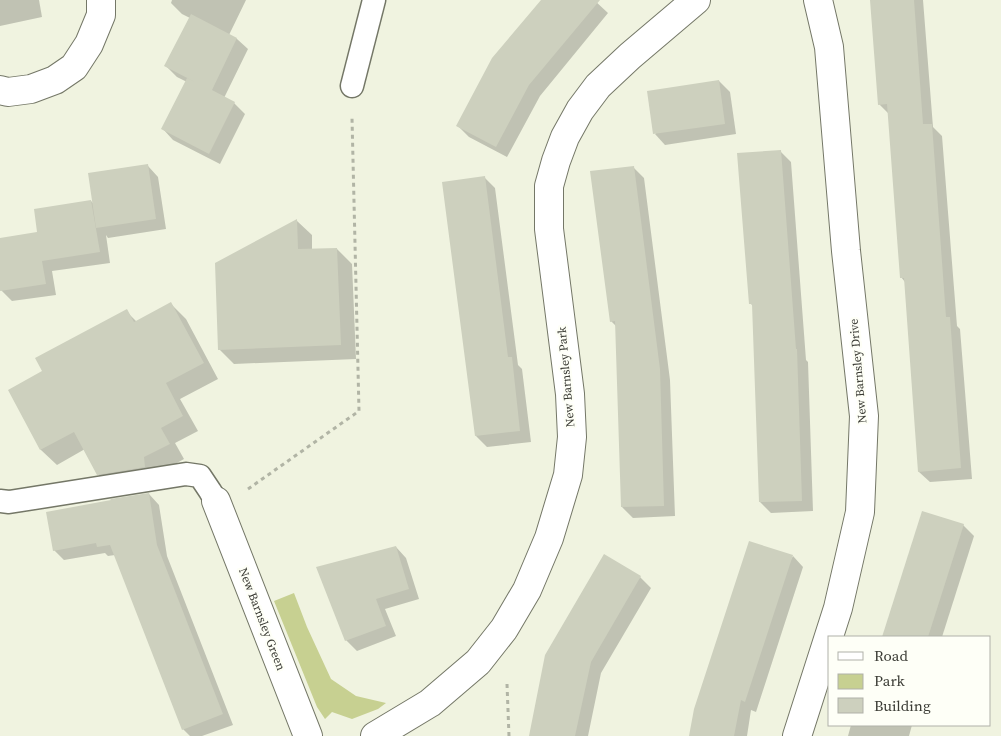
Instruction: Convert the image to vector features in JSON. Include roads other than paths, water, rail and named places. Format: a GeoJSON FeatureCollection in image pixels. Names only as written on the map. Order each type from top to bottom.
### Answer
{"type":"FeatureCollection","features":[{"type":"Feature","properties":{"kind":"street"},"geometry":{"type":"LineString","coordinates":[[0,90],[8,92],[31,90],[55,80],[74,67],[89,44],[101,16],[102,0]]}},
{"type":"Feature","properties":{"kind":"street","name":"New Barnsley Park"},"geometry":{"type":"LineString","coordinates":[[375,736],[430,704],[478,662],[504,629],[527,590],[549,538],[568,475],[572,438],[570,394],[549,229],[549,186],[556,161],[565,137],[576,117],[598,86],[696,0]]}},
{"type":"Feature","properties":{"kind":"street","name":"New Barnsley Drive"},"geometry":{"type":"LineString","coordinates":[[818,0],[829,47],[846,250],[864,416],[860,512],[838,608],[829,636]]}},
{"type":"Feature","properties":{"kind":"street","name":"New Barnsley Green"},"geometry":{"type":"LineString","coordinates":[[217,506],[308,736]]}},
{"type":"Feature","properties":{"kind":"street","name":"New Barnsley Drive"},"geometry":{"type":"LineString","coordinates":[[796,736],[828,638]]}},
{"type":"Feature","properties":{"kind":"lane"},"geometry":{"type":"LineString","coordinates":[[352,86],[374,0]]}},
{"type":"Feature","properties":{"kind":"lane"},"geometry":{"type":"LineString","coordinates":[[0,501],[10,502],[186,474],[200,476],[217,506]]}}]}
